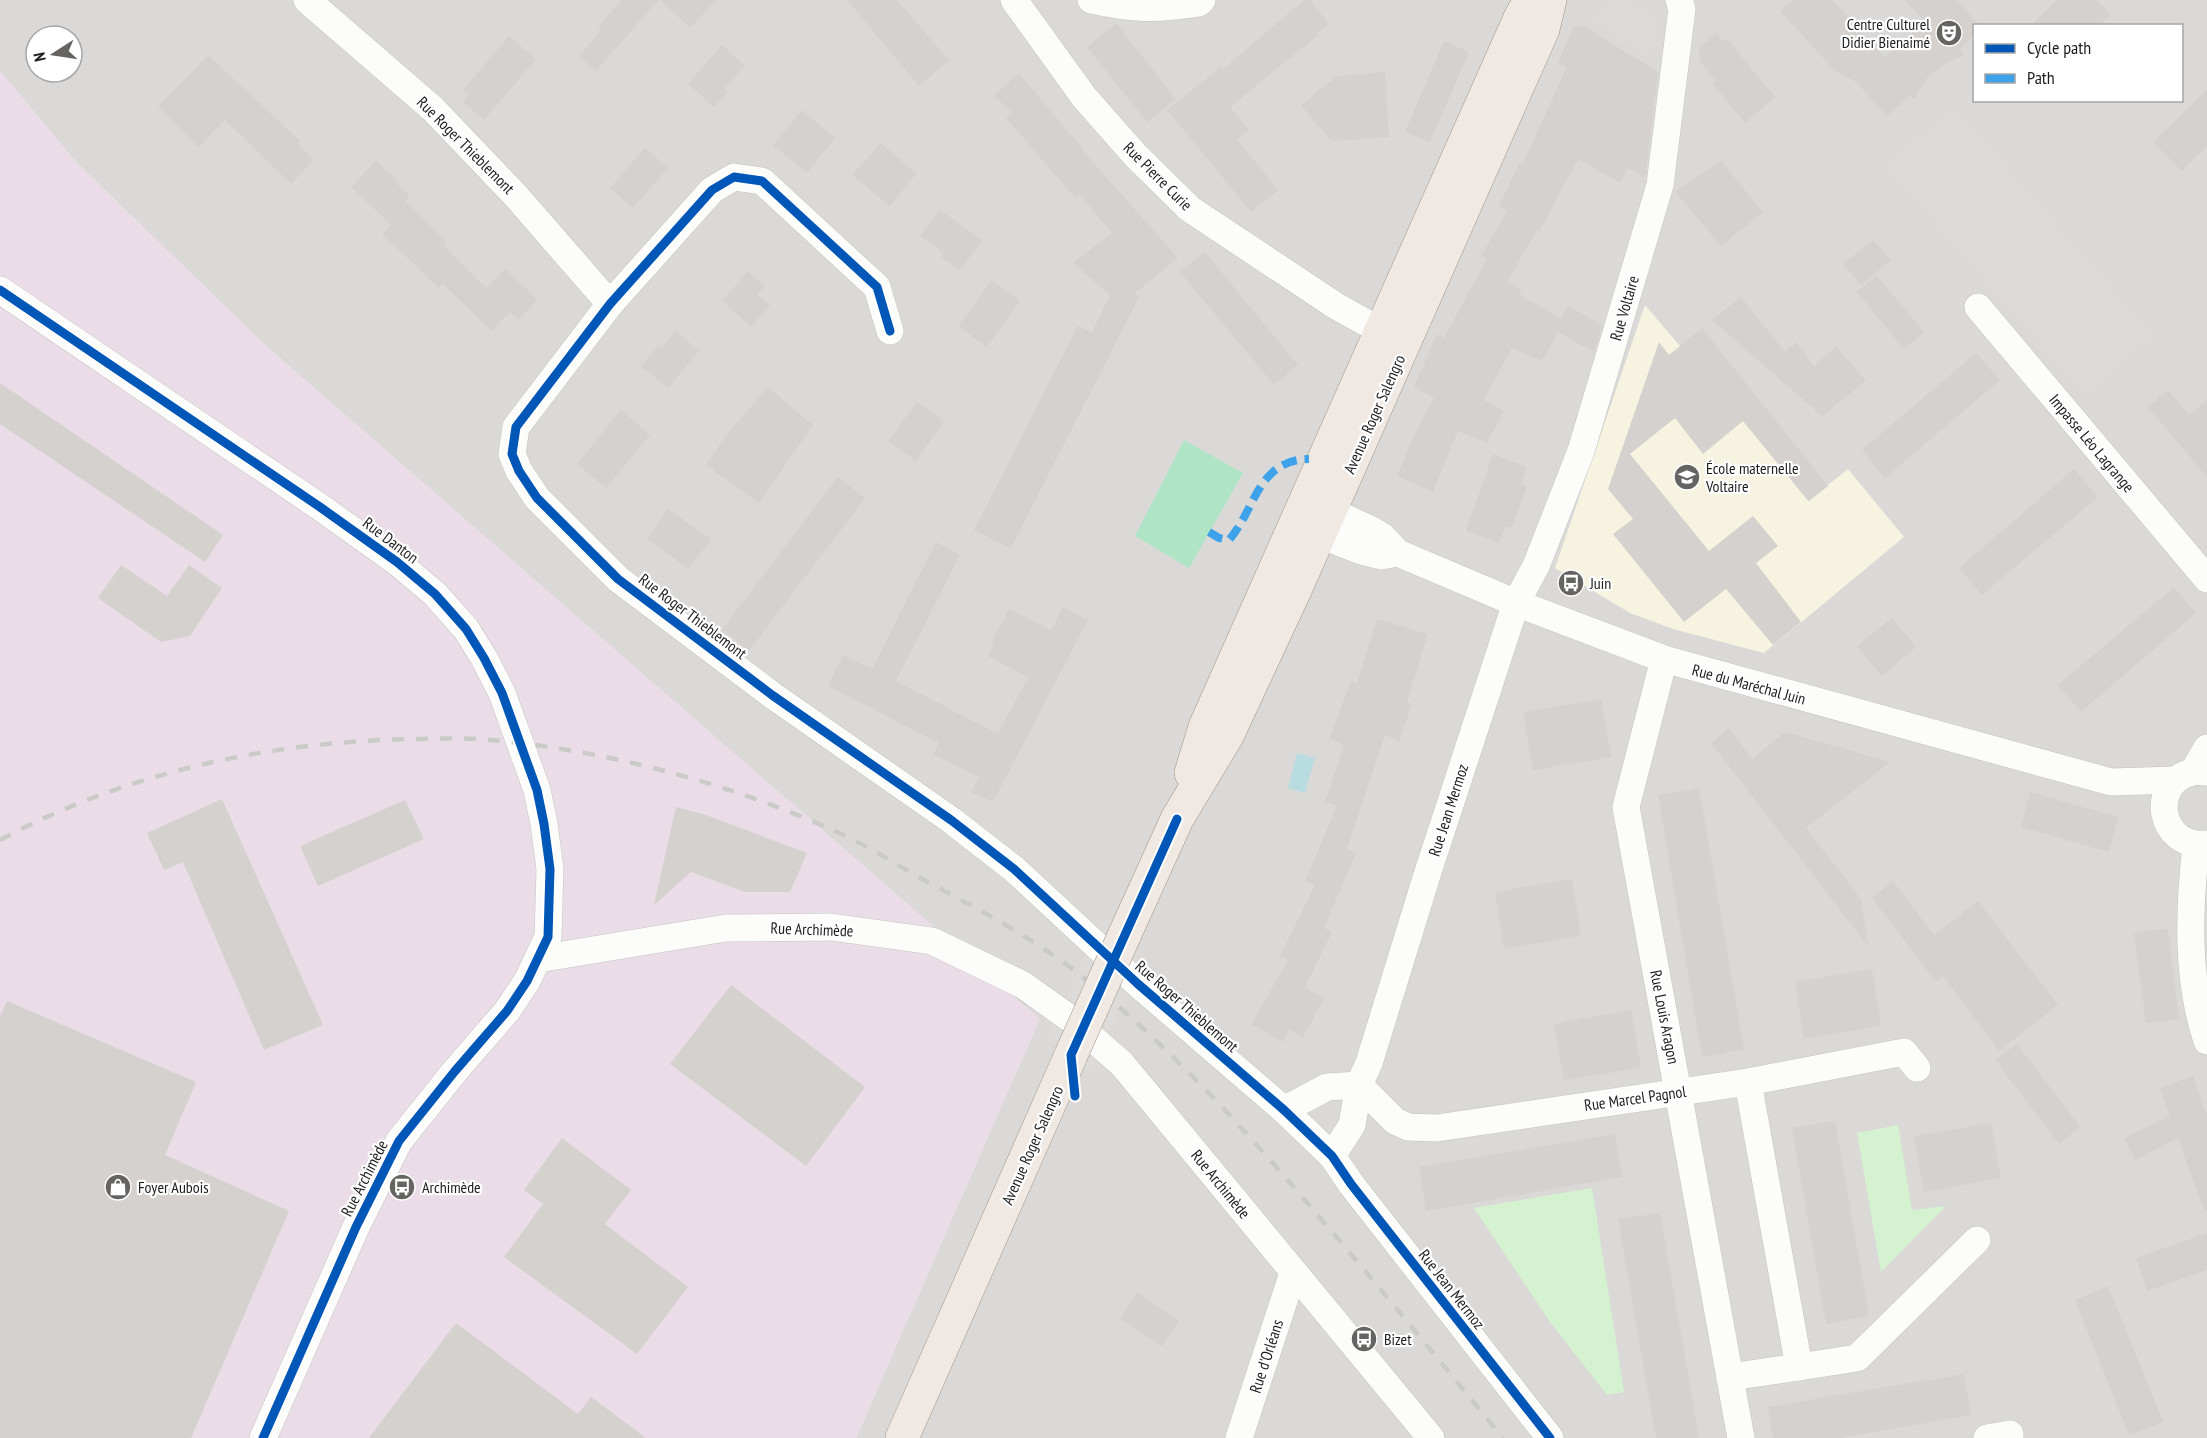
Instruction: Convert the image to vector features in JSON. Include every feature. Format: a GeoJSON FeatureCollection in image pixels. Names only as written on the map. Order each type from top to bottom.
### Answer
{"type":"FeatureCollection","features":[{"type":"Feature","properties":{"kind":"main road","name":"Avenue Roger Salengro"},"geometry":{"type":"LineString","coordinates":[[1393,338],[1520,18],[1530,0]]}},
{"type":"Feature","properties":{"kind":"main road","name":"Avenue Roger Salengro"},"geometry":{"type":"LineString","coordinates":[[902,1438],[1177,819],[1227,736],[1313,517],[1393,338],[1544,29],[1550,0]]}},
{"type":"Feature","properties":{"kind":"street","name":"Rue Roger Thieblemont"},"geometry":{"type":"LineString","coordinates":[[307,0],[433,109],[516,196],[610,304]]}},
{"type":"Feature","properties":{"kind":"street"},"geometry":{"type":"LineString","coordinates":[[1091,0],[1123,7],[1164,9],[1199,3],[1202,0]]}},
{"type":"Feature","properties":{"kind":"street","name":"Rue Voltaire"},"geometry":{"type":"LineString","coordinates":[[1516,603],[1536,566],[1581,451],[1660,185],[1682,9],[1679,0]]}},
{"type":"Feature","properties":{"kind":"street","name":"Rue Pierre Curie"},"geometry":{"type":"LineString","coordinates":[[1020,1],[1084,97],[1136,156],[1190,209],[1336,306],[1393,338]]}},
{"type":"Feature","properties":{"kind":"street","name":"Rue Roger Thieblemont"},"geometry":{"type":"LineString","coordinates":[[890,331],[877,287],[762,181],[734,177],[712,190],[610,304],[516,428],[512,454],[519,471],[537,498],[618,579],[772,695],[951,820],[1014,869],[1138,984],[1284,1110],[1332,1156]]}},
{"type":"Feature","properties":{"kind":"street","name":"Rue Danton"},"geometry":{"type":"LineString","coordinates":[[0,290],[397,562],[435,594],[466,629],[502,693],[537,790],[550,869],[548,937],[538,959]]}},
{"type":"Feature","properties":{"kind":"street","name":"Impasse Léo Lagrange"},"geometry":{"type":"LineString","coordinates":[[1978,307],[2207,579]]}},
{"type":"Feature","properties":{"kind":"street","name":"Rue du Maréchal Juin"},"geometry":{"type":"LineString","coordinates":[[1313,517],[1362,551],[1381,556],[1398,553],[1516,603],[1664,659],[2111,782],[2164,816]]}},
{"type":"Feature","properties":{"kind":"street","name":"Rue Jean Mermoz"},"geometry":{"type":"LineString","coordinates":[[1516,603],[1359,1085],[1352,1125],[1332,1156],[1351,1184],[1550,1438]]}},
{"type":"Feature","properties":{"kind":"street","name":"Rue Louis Aragon"},"geometry":{"type":"LineString","coordinates":[[1664,659],[1626,807],[1741,1438]]}},
{"type":"Feature","properties":{"kind":"street"},"geometry":{"type":"LineString","coordinates":[[2207,748],[2192,775],[2165,796],[2164,816],[2175,835],[2185,842],[2201,845],[2189,928],[2195,986],[2207,1041]]}},
{"type":"Feature","properties":{"kind":"street","name":"Rue du Maréchal Juin"},"geometry":{"type":"LineString","coordinates":[[2111,782],[2192,775]]}},
{"type":"Feature","properties":{"kind":"street","name":"Rue Archimède"},"geometry":{"type":"LineString","coordinates":[[263,1438],[356,1227],[399,1141],[507,1011],[528,981],[538,959],[726,928],[831,927],[932,941],[1023,985],[1072,1020],[1122,1064],[1431,1438]]}},
{"type":"Feature","properties":{"kind":"street","name":"Rue Marcel Pagnol"},"geometry":{"type":"LineString","coordinates":[[1359,1085],[1395,1121],[1408,1127],[1437,1128],[1748,1082],[1904,1053],[1917,1068]]}},
{"type":"Feature","properties":{"kind":"street"},"geometry":{"type":"LineString","coordinates":[[1748,1082],[1799,1366]]}},
{"type":"Feature","properties":{"kind":"street"},"geometry":{"type":"LineString","coordinates":[[1284,1110],[1327,1087],[1359,1085]]}},
{"type":"Feature","properties":{"kind":"street"},"geometry":{"type":"LineString","coordinates":[[1730,1377],[1857,1358],[1977,1240]]}},
{"type":"Feature","properties":{"kind":"street","name":"Rue d'Orléans"},"geometry":{"type":"LineString","coordinates":[[1239,1438],[1293,1273]]}},
{"type":"Feature","properties":{"kind":"street"},"geometry":{"type":"LineString","coordinates":[[1987,1438],[2010,1434],[2010,1438]]}},
{"type":"Feature","properties":{"kind":"shaded area"},"geometry":{"type":"Polygon","coordinates":[[[0,0],[2207,0],[2207,1438],[856,1438],[1039,1019],[266,346],[76,162],[0,71],[0,0]]]}},
{"type":"Feature","properties":{"kind":"shaded area"},"geometry":{"type":"Polygon","coordinates":[[[1608,0],[1632,0],[1661,17],[1652,62],[1589,21],[1608,0]]]}},
{"type":"Feature","properties":{"kind":"shaded area"},"geometry":{"type":"Polygon","coordinates":[[[0,71],[76,162],[266,346],[1040,1019],[856,1438],[0,1438],[0,71]]]}},
{"type":"Feature","properties":{"kind":"shaded area"},"geometry":{"type":"Polygon","coordinates":[[[1955,103],[2158,336],[2084,400],[1881,165],[1955,103]]]}},
{"type":"Feature","properties":{"kind":"shaded area","name":"École maternelle Voltaire"},"geometry":{"type":"Polygon","coordinates":[[[1645,305],[1808,501],[1848,469],[1904,537],[1764,653],[1673,629],[1630,613],[1555,568],[1645,305]]]}},
{"type":"Feature","properties":{"kind":"green space"},"geometry":{"type":"Polygon","coordinates":[[[1184,440],[1243,473],[1189,568],[1135,536],[1184,440]]]}},
{"type":"Feature","properties":{"kind":"green space"},"geometry":{"type":"Polygon","coordinates":[[[1898,1125],[1912,1210],[1946,1206],[1881,1272],[1857,1133],[1898,1125]]]}},
{"type":"Feature","properties":{"kind":"green space"},"geometry":{"type":"Polygon","coordinates":[[[1592,1188],[1624,1392],[1607,1395],[1550,1322],[1474,1208],[1592,1188]]]}},
{"type":"Feature","properties":{"kind":"water"},"geometry":{"type":"Polygon","coordinates":[[[1297,753],[1315,758],[1305,793],[1288,788],[1297,753]]]}},
{"type":"Feature","properties":{"kind":"pier"},"geometry":{"type":"Polygon","coordinates":[[[1103,916],[1145,955],[1092,1074],[1049,1034],[1103,916]]]}},
{"type":"Feature","properties":{"kind":"building"},"geometry":{"type":"Polygon","coordinates":[[[622,0],[658,0],[596,71],[579,56],[602,29],[598,26],[622,0]]]}},
{"type":"Feature","properties":{"kind":"building"},"geometry":{"type":"Polygon","coordinates":[[[660,0],[716,0],[690,28],[660,0]]]}},
{"type":"Feature","properties":{"kind":"building"},"geometry":{"type":"Polygon","coordinates":[[[847,0],[897,0],[949,60],[919,86],[847,0]]]}},
{"type":"Feature","properties":{"kind":"building"},"geometry":{"type":"Polygon","coordinates":[[[1304,0],[1310,0],[1329,24],[1230,107],[1249,130],[1237,139],[1278,190],[1251,212],[1167,110],[1221,67],[1223,69],[1304,0]]]}},
{"type":"Feature","properties":{"kind":"building"},"geometry":{"type":"Polygon","coordinates":[[[1794,0],[1832,0],[1885,57],[1924,21],[1905,0],[1957,0],[1978,24],[1973,24],[1973,36],[1960,49],[1964,55],[1943,65],[1926,79],[1914,99],[1910,95],[1887,116],[1856,82],[1834,70],[1780,11],[1794,0]]]}},
{"type":"Feature","properties":{"kind":"building"},"geometry":{"type":"Polygon","coordinates":[[[2057,0],[2097,0],[2111,14],[2102,24],[2033,24],[2057,0]]]}},
{"type":"Feature","properties":{"kind":"building"},"geometry":{"type":"Polygon","coordinates":[[[1116,23],[1176,99],[1147,122],[1087,47],[1116,23]]]}},
{"type":"Feature","properties":{"kind":"building"},"geometry":{"type":"Polygon","coordinates":[[[1574,25],[1580,28],[1582,25],[1658,72],[1645,178],[1628,168],[1620,183],[1578,159],[1539,232],[1537,230],[1507,282],[1522,290],[1519,295],[1561,318],[1568,306],[1602,325],[1594,352],[1558,332],[1542,361],[1512,348],[1484,400],[1504,411],[1487,443],[1458,431],[1433,492],[1397,476],[1414,435],[1434,398],[1414,387],[1437,334],[1444,338],[1487,259],[1481,256],[1507,211],[1499,206],[1519,164],[1523,163],[1567,67],[1558,63],[1574,25]]]}},
{"type":"Feature","properties":{"kind":"building"},"geometry":{"type":"Polygon","coordinates":[[[1716,33],[1723,42],[1727,39],[1775,97],[1745,123],[1713,84],[1716,81],[1700,62],[1699,48],[1716,33]]]}},
{"type":"Feature","properties":{"kind":"building"},"geometry":{"type":"Polygon","coordinates":[[[509,36],[536,59],[484,120],[463,102],[468,95],[463,90],[509,36]]]}},
{"type":"Feature","properties":{"kind":"building"},"geometry":{"type":"Polygon","coordinates":[[[1444,41],[1469,52],[1430,142],[1405,132],[1444,41]]]}},
{"type":"Feature","properties":{"kind":"building"},"geometry":{"type":"Polygon","coordinates":[[[722,45],[745,66],[724,88],[728,92],[714,107],[688,84],[722,45]]]}},
{"type":"Feature","properties":{"kind":"building"},"geometry":{"type":"Polygon","coordinates":[[[208,55],[300,141],[298,144],[314,160],[291,184],[225,120],[199,147],[158,106],[208,55]]]}},
{"type":"Feature","properties":{"kind":"building"},"geometry":{"type":"Polygon","coordinates":[[[1385,72],[1389,137],[1331,141],[1301,105],[1337,76],[1385,72]]]}},
{"type":"Feature","properties":{"kind":"building"},"geometry":{"type":"Polygon","coordinates":[[[1019,73],[1082,150],[1178,258],[1135,293],[1139,297],[1011,548],[974,530],[1078,326],[1092,332],[1110,295],[1073,263],[1112,233],[1080,195],[1076,199],[1006,118],[1012,111],[993,96],[1019,73]]]}},
{"type":"Feature","properties":{"kind":"building"},"geometry":{"type":"Polygon","coordinates":[[[2207,90],[2207,146],[2182,171],[2153,142],[2207,90]]]}},
{"type":"Feature","properties":{"kind":"building"},"geometry":{"type":"Polygon","coordinates":[[[802,110],[835,138],[807,173],[773,145],[802,110]]]}},
{"type":"Feature","properties":{"kind":"building"},"geometry":{"type":"Polygon","coordinates":[[[881,143],[916,174],[890,206],[852,175],[881,143]]]}},
{"type":"Feature","properties":{"kind":"building"},"geometry":{"type":"Polygon","coordinates":[[[645,148],[668,168],[633,208],[610,188],[645,148]]]}},
{"type":"Feature","properties":{"kind":"building"},"geometry":{"type":"Polygon","coordinates":[[[376,161],[396,179],[395,182],[410,196],[405,201],[446,242],[443,245],[486,288],[505,269],[538,300],[518,320],[510,312],[491,331],[443,284],[439,288],[382,234],[391,225],[351,187],[376,161]]]}},
{"type":"Feature","properties":{"kind":"building"},"geometry":{"type":"Polygon","coordinates":[[[1721,161],[1763,212],[1721,246],[1675,191],[1721,161]]]}},
{"type":"Feature","properties":{"kind":"building"},"geometry":{"type":"Polygon","coordinates":[[[940,210],[982,240],[960,270],[941,257],[944,253],[920,236],[940,210]]]}},
{"type":"Feature","properties":{"kind":"building"},"geometry":{"type":"Polygon","coordinates":[[[1873,240],[1891,260],[1861,285],[1843,264],[1873,240]]]}},
{"type":"Feature","properties":{"kind":"building"},"geometry":{"type":"Polygon","coordinates":[[[1205,252],[1298,365],[1274,385],[1180,272],[1205,252]]]}},
{"type":"Feature","properties":{"kind":"building"},"geometry":{"type":"Polygon","coordinates":[[[748,271],[765,286],[757,294],[770,305],[751,327],[722,301],[748,271]]]}},
{"type":"Feature","properties":{"kind":"building"},"geometry":{"type":"Polygon","coordinates":[[[1876,275],[1924,332],[1904,349],[1857,292],[1876,275]]]}},
{"type":"Feature","properties":{"kind":"building"},"geometry":{"type":"Polygon","coordinates":[[[992,280],[1020,301],[987,347],[958,326],[992,280]]]}},
{"type":"Feature","properties":{"kind":"building"},"geometry":{"type":"Polygon","coordinates":[[[1741,297],[1785,352],[1796,342],[1814,366],[1836,346],[1866,381],[1822,416],[1712,320],[1741,297]]]}},
{"type":"Feature","properties":{"kind":"building"},"geometry":{"type":"Polygon","coordinates":[[[1702,328],[1828,486],[1809,501],[1743,421],[1703,454],[1675,418],[1630,454],[1709,551],[1753,516],[1778,546],[1756,563],[1801,622],[1773,645],[1726,589],[1684,622],[1613,534],[1633,519],[1608,489],[1659,342],[1669,355],[1702,328]]]}},
{"type":"Feature","properties":{"kind":"building"},"geometry":{"type":"Polygon","coordinates":[[[676,331],[699,351],[668,388],[641,366],[658,346],[661,349],[676,331]]]}},
{"type":"Feature","properties":{"kind":"building"},"geometry":{"type":"Polygon","coordinates":[[[1976,353],[2000,380],[1885,478],[1862,450],[1976,353]]]}},
{"type":"Feature","properties":{"kind":"building"},"geometry":{"type":"Polygon","coordinates":[[[0,383],[223,535],[205,562],[0,424],[0,383]]]}},
{"type":"Feature","properties":{"kind":"building"},"geometry":{"type":"Polygon","coordinates":[[[768,387],[813,425],[759,503],[706,465],[727,434],[768,387]]]}},
{"type":"Feature","properties":{"kind":"building"},"geometry":{"type":"Polygon","coordinates":[[[2168,390],[2189,415],[2207,400],[2207,477],[2148,407],[2168,390]]]}},
{"type":"Feature","properties":{"kind":"building"},"geometry":{"type":"Polygon","coordinates":[[[917,402],[944,421],[916,461],[888,441],[917,402]]]}},
{"type":"Feature","properties":{"kind":"building"},"geometry":{"type":"Polygon","coordinates":[[[621,410],[650,435],[606,488],[577,464],[621,410]]]}},
{"type":"Feature","properties":{"kind":"building"},"geometry":{"type":"Polygon","coordinates":[[[1493,454],[1527,467],[1521,484],[1527,486],[1512,528],[1506,526],[1499,543],[1466,531],[1493,454]]]}},
{"type":"Feature","properties":{"kind":"building"},"geometry":{"type":"Polygon","coordinates":[[[2074,469],[2098,497],[1982,595],[1959,568],[2074,469]]]}},
{"type":"Feature","properties":{"kind":"building"},"geometry":{"type":"Polygon","coordinates":[[[838,477],[865,498],[749,651],[722,629],[838,477]]]}},
{"type":"Feature","properties":{"kind":"building"},"geometry":{"type":"Polygon","coordinates":[[[668,509],[711,539],[689,569],[647,539],[668,509]]]}},
{"type":"Feature","properties":{"kind":"building"},"geometry":{"type":"Polygon","coordinates":[[[936,542],[960,555],[896,681],[998,734],[1028,677],[988,656],[994,643],[992,642],[1009,609],[1051,630],[1063,607],[1088,620],[993,802],[971,792],[979,777],[933,754],[939,743],[828,686],[843,655],[872,669],[936,542]]]}},
{"type":"Feature","properties":{"kind":"building"},"geometry":{"type":"Polygon","coordinates":[[[121,565],[167,596],[189,565],[222,588],[190,636],[161,642],[98,598],[121,565]]]}},
{"type":"Feature","properties":{"kind":"building"},"geometry":{"type":"Polygon","coordinates":[[[2174,587],[2196,613],[2081,712],[2058,685],[2174,587]]]}},
{"type":"Feature","properties":{"kind":"building"},"geometry":{"type":"Polygon","coordinates":[[[1892,618],[1916,647],[1882,676],[1857,646],[1892,618]]]}},
{"type":"Feature","properties":{"kind":"building"},"geometry":{"type":"Polygon","coordinates":[[[1377,619],[1428,634],[1407,702],[1412,704],[1399,741],[1385,735],[1347,849],[1356,853],[1324,928],[1332,932],[1305,987],[1324,999],[1303,1037],[1289,1029],[1283,1042],[1251,1024],[1288,960],[1280,956],[1315,885],[1305,881],[1337,806],[1325,802],[1344,745],[1329,739],[1351,681],[1357,683],[1377,619]]]}},
{"type":"Feature","properties":{"kind":"building"},"geometry":{"type":"Polygon","coordinates":[[[1601,699],[1611,757],[1533,770],[1523,712],[1601,699]]]}},
{"type":"Feature","properties":{"kind":"building"},"geometry":{"type":"Polygon","coordinates":[[[1729,728],[1752,759],[1785,732],[1890,762],[1806,828],[1861,899],[1868,946],[1711,743],[1729,728]]]}},
{"type":"Feature","properties":{"kind":"building"},"geometry":{"type":"Polygon","coordinates":[[[1699,788],[1744,1049],[1702,1057],[1658,795],[1699,788]]]}},
{"type":"Feature","properties":{"kind":"building"},"geometry":{"type":"Polygon","coordinates":[[[2030,792],[2118,817],[2109,852],[2021,827],[2030,792]]]}},
{"type":"Feature","properties":{"kind":"building"},"geometry":{"type":"Polygon","coordinates":[[[222,799],[323,1025],[264,1050],[183,862],[164,870],[147,833],[222,799]]]}},
{"type":"Feature","properties":{"kind":"building"},"geometry":{"type":"Polygon","coordinates":[[[405,800],[424,839],[318,886],[300,846],[405,800]]]}},
{"type":"Feature","properties":{"kind":"building"},"geometry":{"type":"Polygon","coordinates":[[[676,807],[706,815],[807,853],[790,892],[745,892],[691,872],[654,905],[676,807]]]}},
{"type":"Feature","properties":{"kind":"building"},"geometry":{"type":"Polygon","coordinates":[[[1572,879],[1581,936],[1504,949],[1495,892],[1572,879]]]}},
{"type":"Feature","properties":{"kind":"building"},"geometry":{"type":"Polygon","coordinates":[[[1893,881],[1934,935],[1978,901],[2058,1005],[1999,1051],[1943,976],[1936,982],[1872,898],[1893,881]]]}},
{"type":"Feature","properties":{"kind":"building"},"geometry":{"type":"Polygon","coordinates":[[[2168,928],[2179,1019],[2146,1023],[2134,933],[2168,928]]]}},
{"type":"Feature","properties":{"kind":"building"},"geometry":{"type":"Polygon","coordinates":[[[1872,969],[1881,1026],[1804,1039],[1795,982],[1872,969]]]}},
{"type":"Feature","properties":{"kind":"building"},"geometry":{"type":"Polygon","coordinates":[[[731,985],[865,1087],[806,1166],[670,1064],[731,985]]]}},
{"type":"Feature","properties":{"kind":"building","name":"Foyer Aubois"},"geometry":{"type":"Polygon","coordinates":[[[7,1001],[196,1082],[165,1155],[289,1211],[191,1438],[0,1438],[0,1016],[7,1001]]]}},
{"type":"Feature","properties":{"kind":"building"},"geometry":{"type":"Polygon","coordinates":[[[1631,1010],[1641,1068],[1564,1080],[1554,1024],[1631,1010]]]}},
{"type":"Feature","properties":{"kind":"building"},"geometry":{"type":"Polygon","coordinates":[[[2017,1044],[2080,1127],[2059,1144],[1995,1060],[2017,1044]]]}},
{"type":"Feature","properties":{"kind":"building"},"geometry":{"type":"Polygon","coordinates":[[[2193,1076],[2207,1116],[2207,1210],[2204,1210],[2178,1138],[2135,1160],[2124,1138],[2170,1116],[2160,1088],[2193,1076]]]}},
{"type":"Feature","properties":{"kind":"building"},"geometry":{"type":"Polygon","coordinates":[[[1835,1121],[1869,1316],[1826,1324],[1792,1128],[1835,1121]]]}},
{"type":"Feature","properties":{"kind":"building"},"geometry":{"type":"Polygon","coordinates":[[[1991,1123],[2001,1178],[1924,1192],[1914,1136],[1991,1123]]]}},
{"type":"Feature","properties":{"kind":"building"},"geometry":{"type":"Polygon","coordinates":[[[1615,1134],[1622,1177],[1426,1211],[1419,1167],[1615,1134]]]}},
{"type":"Feature","properties":{"kind":"building"},"geometry":{"type":"Polygon","coordinates":[[[562,1138],[631,1190],[605,1224],[688,1287],[637,1354],[504,1257],[543,1204],[524,1190],[562,1138]]]}},
{"type":"Feature","properties":{"kind":"building"},"geometry":{"type":"Polygon","coordinates":[[[1660,1213],[1699,1438],[1656,1438],[1618,1219],[1660,1213]]]}},
{"type":"Feature","properties":{"kind":"building"},"geometry":{"type":"Polygon","coordinates":[[[2207,1233],[2207,1270],[2147,1291],[2136,1258],[2207,1233]]]}},
{"type":"Feature","properties":{"kind":"building"},"geometry":{"type":"Polygon","coordinates":[[[2108,1286],[2163,1422],[2129,1435],[2075,1300],[2108,1286]]]}},
{"type":"Feature","properties":{"kind":"building"},"geometry":{"type":"Polygon","coordinates":[[[1137,1292],[1179,1321],[1162,1346],[1120,1318],[1137,1292]]]}},
{"type":"Feature","properties":{"kind":"building"},"geometry":{"type":"Polygon","coordinates":[[[456,1323],[578,1414],[591,1397],[646,1438],[369,1438],[456,1323]]]}},
{"type":"Feature","properties":{"kind":"building"},"geometry":{"type":"Polygon","coordinates":[[[1964,1374],[1971,1415],[1840,1438],[1773,1438],[1768,1407],[1964,1374]]]}},
{"type":"Feature","properties":{"kind":"railway"},"geometry":{"type":"LineString","coordinates":[[0,840],[100,795],[204,764],[258,753],[312,746],[421,739],[500,741],[594,755],[718,786],[798,815],[857,842],[1001,922],[1063,962],[1112,1001],[1168,1052],[1247,1134],[1349,1252],[1503,1438]]}},
{"type":"Feature","properties":{"kind":"marked path"},"geometry":{"type":"LineString","coordinates":[[1209,532],[1219,538],[1229,540],[1268,477],[1278,468],[1292,461],[1309,459]]}},
{"type":"Feature","properties":{"kind":"cycle path"},"geometry":{"type":"LineString","coordinates":[[890,331],[877,287],[762,181],[734,177],[712,190],[610,304],[516,427],[512,454],[519,471],[537,498],[618,579],[772,695],[951,820],[1014,869],[1138,984],[1284,1110],[1332,1156],[1351,1184],[1550,1438]]}},
{"type":"Feature","properties":{"kind":"cycle path"},"geometry":{"type":"LineString","coordinates":[[0,290],[320,507],[397,562],[435,594],[466,629],[484,658],[502,693],[537,790],[550,869],[548,937],[527,981],[507,1011],[399,1141],[356,1227],[263,1438]]}},
{"type":"Feature","properties":{"kind":"cycle path"},"geometry":{"type":"LineString","coordinates":[[1075,1096],[1071,1055],[1177,819]]}},
{"type":"Feature","properties":{"kind":"place","name":"Centre Culturel Didier Bienaimé"},"geometry":{"type":"Point","coordinates":[1949,33]}},
{"type":"Feature","properties":{"kind":"place","name":"École maternelle Voltaire"},"geometry":{"type":"Point","coordinates":[1687,477]}},
{"type":"Feature","properties":{"kind":"place","name":"Juin"},"geometry":{"type":"Point","coordinates":[1571,583]}},
{"type":"Feature","properties":{"kind":"place","name":"Foyer Aubois"},"geometry":{"type":"Point","coordinates":[118,1187]}},
{"type":"Feature","properties":{"kind":"place","name":"Archimède"},"geometry":{"type":"Point","coordinates":[402,1187]}},
{"type":"Feature","properties":{"kind":"place","name":"Bizet"},"geometry":{"type":"Point","coordinates":[1364,1339]}}]}
